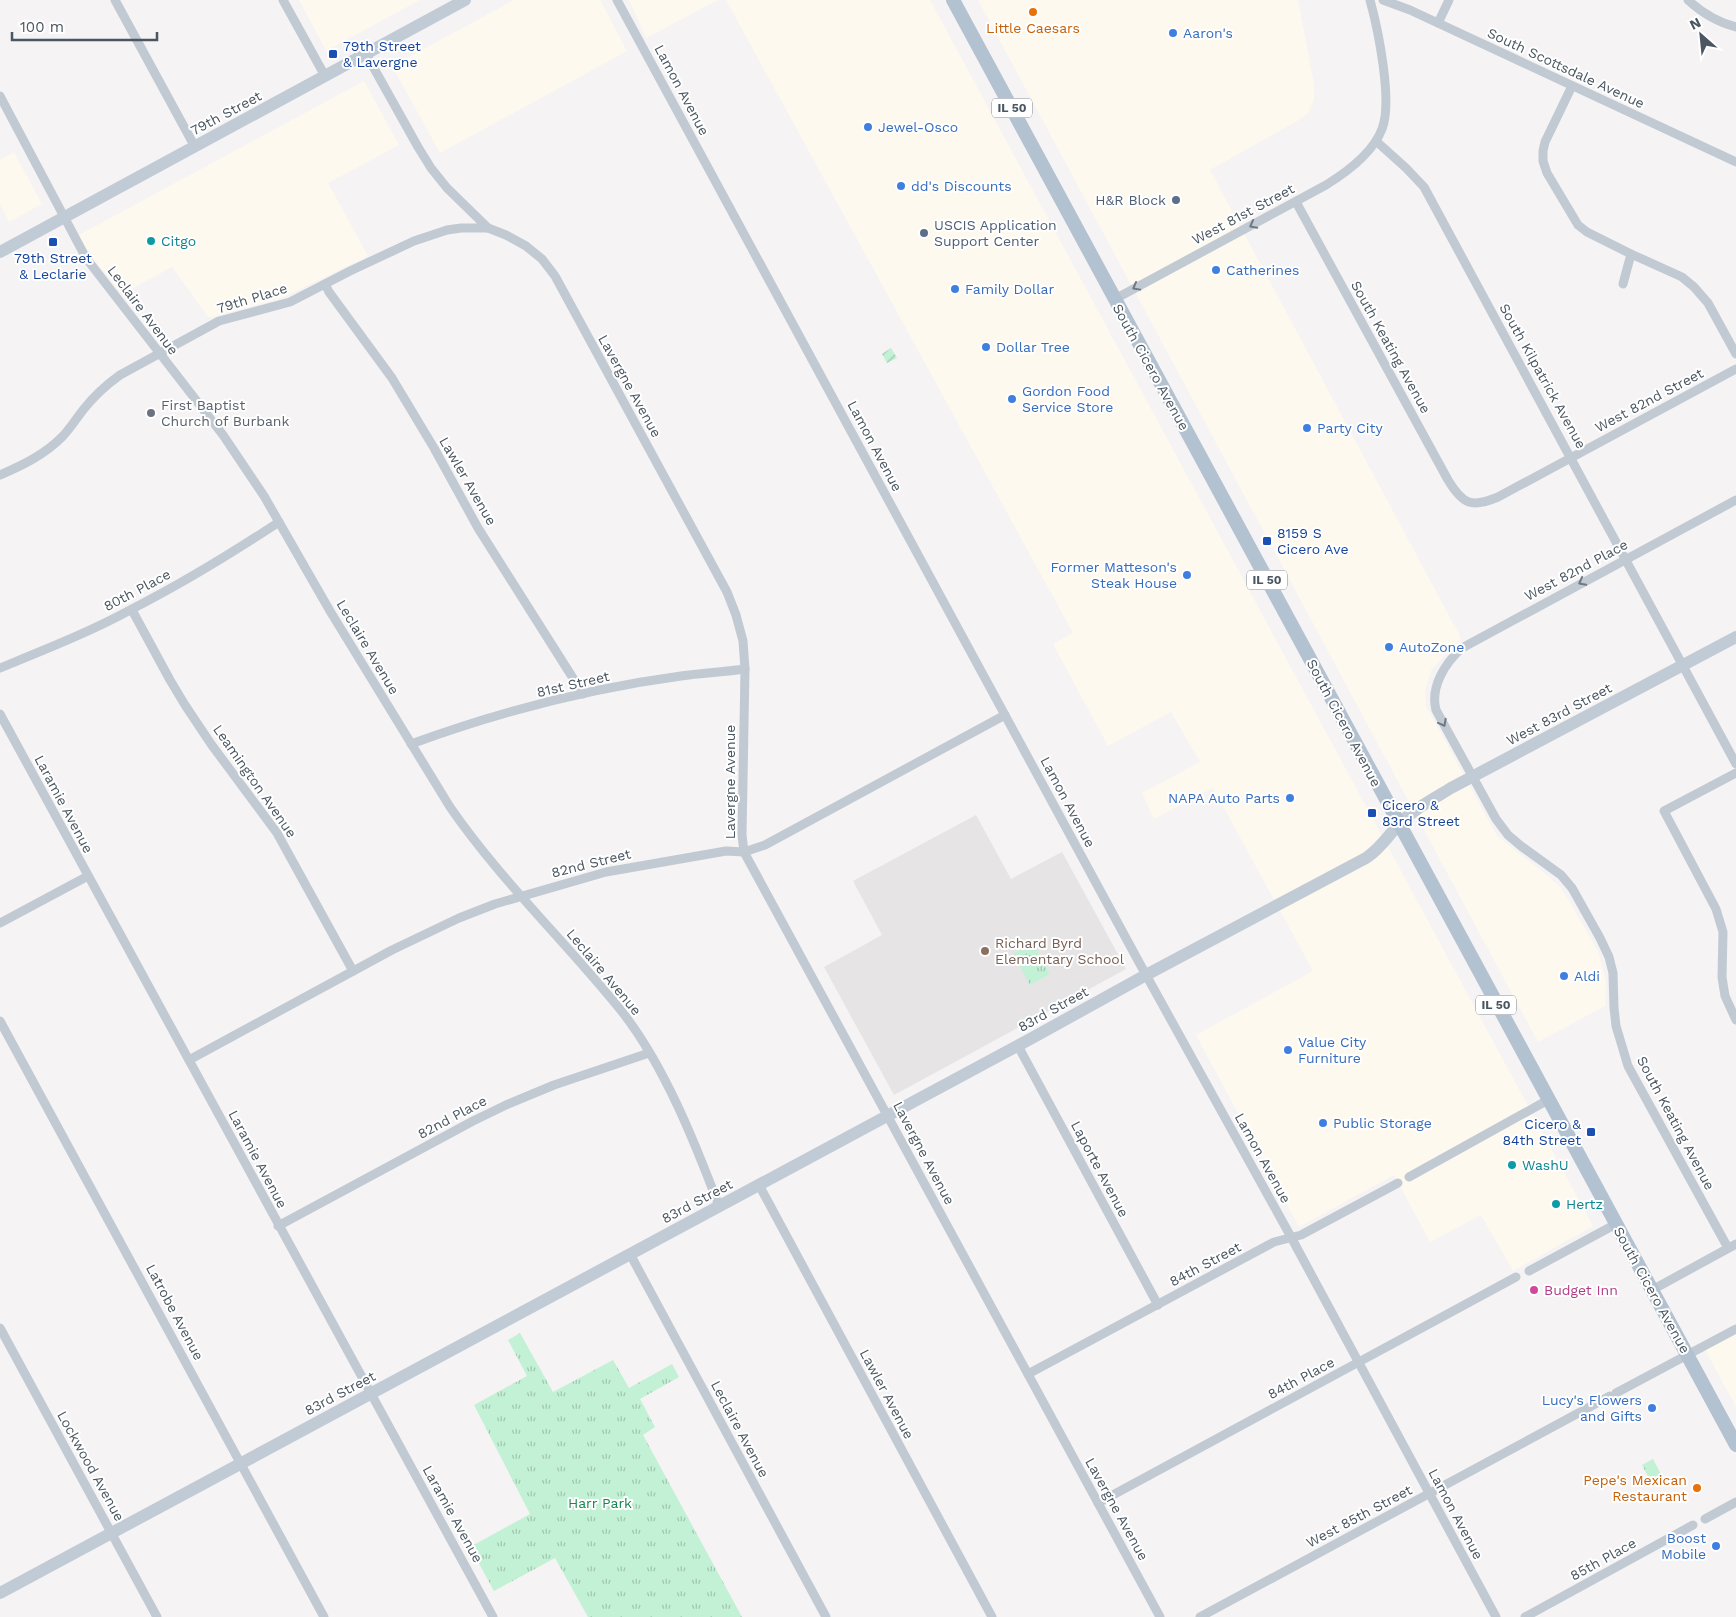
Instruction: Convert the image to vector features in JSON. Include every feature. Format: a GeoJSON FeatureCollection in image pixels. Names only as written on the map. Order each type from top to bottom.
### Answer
{"type":"FeatureCollection","features":[{"type":"Feature","properties":{"kind":"main road","name":"South Cicero Avenue"},"geometry":{"type":"LineString","coordinates":[[953,0],[1736,1446]]}},
{"type":"Feature","properties":{"kind":"street"},"geometry":{"type":"LineString","coordinates":[[115,0],[195,146]]}},
{"type":"Feature","properties":{"kind":"street"},"geometry":{"type":"LineString","coordinates":[[283,0],[325,76]]}},
{"type":"Feature","properties":{"kind":"street","name":"79th Street"},"geometry":{"type":"LineString","coordinates":[[0,252],[366,54],[451,3],[465,0]]}},
{"type":"Feature","properties":{"kind":"street","name":"Lamon Avenue"},"geometry":{"type":"LineString","coordinates":[[617,0],[1496,1617]]}},
{"type":"Feature","properties":{"kind":"street"},"geometry":{"type":"LineString","coordinates":[[1370,0],[1386,94],[1386,115],[1376,141]]}},
{"type":"Feature","properties":{"kind":"street","name":"South Scottsdale Avenue"},"geometry":{"type":"LineString","coordinates":[[1383,0],[1438,23],[1736,162]]}},
{"type":"Feature","properties":{"kind":"street"},"geometry":{"type":"LineString","coordinates":[[1438,23],[1449,0]]}},
{"type":"Feature","properties":{"kind":"street"},"geometry":{"type":"LineString","coordinates":[[1688,0],[1699,11],[1736,27]]}},
{"type":"Feature","properties":{"kind":"street","name":"Lavergne Avenue"},"geometry":{"type":"LineString","coordinates":[[366,54],[431,168],[447,188],[488,228],[506,234],[526,246],[542,259],[555,276],[727,592],[743,640],[745,669],[742,835],[744,852],[1160,1617]]}},
{"type":"Feature","properties":{"kind":"street"},"geometry":{"type":"LineString","coordinates":[[1572,86],[1545,142],[1543,161],[1547,173],[1578,224],[1588,232],[1631,254],[1682,277],[1708,303],[1736,354]]}},
{"type":"Feature","properties":{"kind":"street","name":"Leclaire Avenue"},"geometry":{"type":"LineString","coordinates":[[0,96],[86,258],[223,435],[279,522],[330,611],[466,830],[520,896],[624,1015],[668,1086],[719,1206]]}},
{"type":"Feature","properties":{"kind":"street","name":"West 81st Street"},"geometry":{"type":"LineString","coordinates":[[1115,299],[1341,176],[1376,141]]}},
{"type":"Feature","properties":{"kind":"street","name":"South Kilpatrick Avenue"},"geometry":{"type":"LineString","coordinates":[[1376,141],[1424,187],[1736,764]]}},
{"type":"Feature","properties":{"kind":"street","name":"South Keating Avenue"},"geometry":{"type":"LineString","coordinates":[[1296,202],[1448,480],[1461,498],[1467,502]]}},
{"type":"Feature","properties":{"kind":"street","name":"79th Place"},"geometry":{"type":"LineString","coordinates":[[0,475],[30,462],[46,452],[68,430],[105,386],[120,375],[219,321],[281,306],[376,258],[433,234],[461,228],[488,228]]}},
{"type":"Feature","properties":{"kind":"street"},"geometry":{"type":"LineString","coordinates":[[1623,284],[1631,254]]}},
{"type":"Feature","properties":{"kind":"street","name":"Lawler Avenue"},"geometry":{"type":"LineString","coordinates":[[325,284],[392,378],[434,448],[478,528],[583,694]]}},
{"type":"Feature","properties":{"kind":"street","name":"West 82nd Street"},"geometry":{"type":"LineString","coordinates":[[1467,502],[1475,504],[1498,497],[1736,369]]}},
{"type":"Feature","properties":{"kind":"street","name":"West 82nd Place"},"geometry":{"type":"LineString","coordinates":[[1440,677],[1452,657],[1462,648],[1736,500]]}},
{"type":"Feature","properties":{"kind":"street","name":"80th Place"},"geometry":{"type":"LineString","coordinates":[[0,668],[70,639],[132,610],[279,522]]}},
{"type":"Feature","properties":{"kind":"street","name":"Leamington Avenue"},"geometry":{"type":"LineString","coordinates":[[132,610],[185,705],[211,744],[278,833],[353,971]]}},
{"type":"Feature","properties":{"kind":"street","name":"West 83rd Street"},"geometry":{"type":"LineString","coordinates":[[1399,824],[1414,810],[1472,777],[1736,637]]}},
{"type":"Feature","properties":{"kind":"street","name":"81st Street"},"geometry":{"type":"LineString","coordinates":[[411,744],[478,720],[583,694],[680,676],[745,669]]}},
{"type":"Feature","properties":{"kind":"street","name":"South Keating Avenue"},"geometry":{"type":"LineString","coordinates":[[1440,677],[1434,700],[1436,710],[1496,819],[1508,835],[1560,875],[1572,888],[1600,938],[1609,956],[1613,972],[1616,1026],[1628,1066],[1732,1246]]}},
{"type":"Feature","properties":{"kind":"street","name":"Laramie Avenue"},"geometry":{"type":"LineString","coordinates":[[0,714],[492,1617]]}},
{"type":"Feature","properties":{"kind":"street","name":"82nd Street"},"geometry":{"type":"LineString","coordinates":[[188,1060],[392,950],[450,922],[520,896],[606,872],[726,851],[744,852],[765,845],[1005,715]]}},
{"type":"Feature","properties":{"kind":"street"},"geometry":{"type":"LineString","coordinates":[[1736,772],[1664,811],[1716,909],[1723,932],[1722,977],[1725,996],[1736,1020]]}},
{"type":"Feature","properties":{"kind":"street","name":"83rd Street"},"geometry":{"type":"LineString","coordinates":[[0,1593],[1366,858],[1384,844],[1399,824]]}},
{"type":"Feature","properties":{"kind":"street"},"geometry":{"type":"LineString","coordinates":[[0,923],[88,876]]}},
{"type":"Feature","properties":{"kind":"street","name":"Latrobe Avenue"},"geometry":{"type":"LineString","coordinates":[[0,1021],[324,1617]]}},
{"type":"Feature","properties":{"kind":"street","name":"Laporte Avenue"},"geometry":{"type":"LineString","coordinates":[[1018,1046],[1158,1305]]}},
{"type":"Feature","properties":{"kind":"street","name":"82nd Place"},"geometry":{"type":"LineString","coordinates":[[278,1226],[506,1105],[554,1085],[649,1054]]}},
{"type":"Feature","properties":{"kind":"street"},"geometry":{"type":"LineString","coordinates":[[1409,1177],[1548,1100]]}},
{"type":"Feature","properties":{"kind":"street","name":"84th Street"},"geometry":{"type":"LineString","coordinates":[[1028,1374],[1274,1242],[1300,1235],[1398,1183]]}},
{"type":"Feature","properties":{"kind":"street","name":"Lawler Avenue"},"geometry":{"type":"LineString","coordinates":[[759,1185],[992,1617]]}},
{"type":"Feature","properties":{"kind":"street"},"geometry":{"type":"LineString","coordinates":[[1529,1271],[1616,1224]]}},
{"type":"Feature","properties":{"kind":"street"},"geometry":{"type":"LineString","coordinates":[[1652,1290],[1732,1246]]}},
{"type":"Feature","properties":{"kind":"street","name":"Leclaire Avenue"},"geometry":{"type":"LineString","coordinates":[[630,1254],[826,1617]]}},
{"type":"Feature","properties":{"kind":"street","name":"84th Place"},"geometry":{"type":"LineString","coordinates":[[1098,1503],[1516,1277]]}},
{"type":"Feature","properties":{"kind":"street","name":"Lockwood Avenue"},"geometry":{"type":"LineString","coordinates":[[0,1328],[157,1617]]}},
{"type":"Feature","properties":{"kind":"street","name":"West 85th Street"},"geometry":{"type":"LineString","coordinates":[[1200,1617],[1736,1329]]}},
{"type":"Feature","properties":{"kind":"street"},"geometry":{"type":"LineString","coordinates":[[1705,1519],[1736,1502]]}},
{"type":"Feature","properties":{"kind":"street","name":"85th Place"},"geometry":{"type":"LineString","coordinates":[[1525,1617],[1693,1525]]}},
{"type":"Feature","properties":{"kind":"shaded area"},"geometry":{"type":"Polygon","coordinates":[[[299,0],[420,0],[326,51],[299,0]]]}},
{"type":"Feature","properties":{"kind":"shaded area"},"geometry":{"type":"Polygon","coordinates":[[[514,0],[600,0],[627,51],[440,153],[392,66],[514,0]]]}},
{"type":"Feature","properties":{"kind":"shaded area"},"geometry":{"type":"Polygon","coordinates":[[[629,0],[718,0],[646,38],[629,0]]]}},
{"type":"Feature","properties":{"kind":"shaded area"},"geometry":{"type":"Polygon","coordinates":[[[726,0],[930,0],[1593,1226],[1513,1271],[1481,1215],[1430,1242],[1394,1175],[1299,1227],[1196,1035],[1313,971],[1213,788],[1154,819],[1142,793],[1200,762],[1171,712],[1108,746],[1053,644],[1073,633],[726,0]]]}},
{"type":"Feature","properties":{"kind":"shaded area"},"geometry":{"type":"Polygon","coordinates":[[[978,0],[1298,0],[1314,84],[1314,100],[1308,113],[1210,170],[1461,638],[1432,669],[1425,690],[1426,706],[1497,836],[1549,877],[1560,887],[1569,901],[1598,951],[1606,981],[1605,1006],[1538,1042],[978,0]]]}},
{"type":"Feature","properties":{"kind":"shaded area"},"geometry":{"type":"Polygon","coordinates":[[[364,81],[399,145],[328,183],[368,256],[282,298],[209,318],[172,267],[122,294],[82,245],[77,236],[364,81]]]}},
{"type":"Feature","properties":{"kind":"shaded area"},"geometry":{"type":"Polygon","coordinates":[[[14,152],[42,204],[9,222],[0,204],[0,160],[14,152]]]}},
{"type":"Feature","properties":{"kind":"shaded area","name":"Richard Byrd Elementary School"},"geometry":{"type":"Polygon","coordinates":[[[976,815],[1011,879],[1062,852],[1126,969],[894,1095],[824,967],[882,935],[853,881],[976,815]]]}},
{"type":"Feature","properties":{"kind":"shaded area"},"geometry":{"type":"Polygon","coordinates":[[[1736,1328],[1736,1407],[1703,1346],[1736,1328]]]}},
{"type":"Feature","properties":{"kind":"green space"},"geometry":{"type":"Polygon","coordinates":[[[891,348],[897,358],[887,363],[882,354],[891,348]]]}},
{"type":"Feature","properties":{"kind":"green space"},"geometry":{"type":"Polygon","coordinates":[[[1033,943],[1050,974],[1030,985],[1013,954],[1033,943]]]}},
{"type":"Feature","properties":{"kind":"green space","name":"Harr Park"},"geometry":{"type":"Polygon","coordinates":[[[520,1333],[553,1392],[613,1360],[629,1388],[672,1364],[679,1377],[640,1399],[655,1427],[643,1435],[742,1617],[588,1617],[555,1558],[494,1591],[470,1547],[530,1514],[474,1405],[527,1376],[508,1340],[520,1333]]]}},
{"type":"Feature","properties":{"kind":"green space"},"geometry":{"type":"Polygon","coordinates":[[[1653,1459],[1662,1476],[1651,1482],[1642,1465],[1653,1459]]]}},
{"type":"Feature","properties":{"kind":"place","name":"Little Caesars"},"geometry":{"type":"Point","coordinates":[1033,12]}},
{"type":"Feature","properties":{"kind":"place","name":"Aaron's"},"geometry":{"type":"Point","coordinates":[1173,33]}},
{"type":"Feature","properties":{"kind":"place","name":"79th Street & Lavergne"},"geometry":{"type":"Point","coordinates":[333,54]}},
{"type":"Feature","properties":{"kind":"place","name":"Jewel-Osco"},"geometry":{"type":"Point","coordinates":[868,127]}},
{"type":"Feature","properties":{"kind":"place","name":"dd's Discounts"},"geometry":{"type":"Point","coordinates":[901,186]}},
{"type":"Feature","properties":{"kind":"place","name":"H&R Block"},"geometry":{"type":"Point","coordinates":[1176,200]}},
{"type":"Feature","properties":{"kind":"place","name":"USCIS Application Support Center"},"geometry":{"type":"Point","coordinates":[924,233]}},
{"type":"Feature","properties":{"kind":"place","name":"Citgo"},"geometry":{"type":"Point","coordinates":[151,241]}},
{"type":"Feature","properties":{"kind":"place","name":"79th Street & Leclarie"},"geometry":{"type":"Point","coordinates":[53,242]}},
{"type":"Feature","properties":{"kind":"place","name":"Catherines"},"geometry":{"type":"Point","coordinates":[1216,270]}},
{"type":"Feature","properties":{"kind":"place","name":"Family Dollar"},"geometry":{"type":"Point","coordinates":[955,289]}},
{"type":"Feature","properties":{"kind":"place","name":"Dollar Tree"},"geometry":{"type":"Point","coordinates":[986,347]}},
{"type":"Feature","properties":{"kind":"place","name":"Gordon Food Service Store"},"geometry":{"type":"Point","coordinates":[1012,399]}},
{"type":"Feature","properties":{"kind":"place","name":"First Baptist Church of Burbank"},"geometry":{"type":"Point","coordinates":[151,413]}},
{"type":"Feature","properties":{"kind":"place","name":"Party City"},"geometry":{"type":"Point","coordinates":[1307,428]}},
{"type":"Feature","properties":{"kind":"place","name":"8159 S Cicero Ave"},"geometry":{"type":"Point","coordinates":[1267,541]}},
{"type":"Feature","properties":{"kind":"place","name":"Former Matteson's Steak House"},"geometry":{"type":"Point","coordinates":[1187,575]}},
{"type":"Feature","properties":{"kind":"place","name":"AutoZone"},"geometry":{"type":"Point","coordinates":[1389,647]}},
{"type":"Feature","properties":{"kind":"place","name":"NAPA Auto Parts"},"geometry":{"type":"Point","coordinates":[1290,798]}},
{"type":"Feature","properties":{"kind":"place","name":"Cicero & 83rd Street"},"geometry":{"type":"Point","coordinates":[1372,813]}},
{"type":"Feature","properties":{"kind":"place","name":"Richard Byrd Elementary School"},"geometry":{"type":"Point","coordinates":[985,951]}},
{"type":"Feature","properties":{"kind":"place","name":"Aldi"},"geometry":{"type":"Point","coordinates":[1564,976]}},
{"type":"Feature","properties":{"kind":"place","name":"Value City Furniture"},"geometry":{"type":"Point","coordinates":[1288,1050]}},
{"type":"Feature","properties":{"kind":"place","name":"Public Storage"},"geometry":{"type":"Point","coordinates":[1323,1123]}},
{"type":"Feature","properties":{"kind":"place","name":"Cicero & 84th Street"},"geometry":{"type":"Point","coordinates":[1591,1132]}},
{"type":"Feature","properties":{"kind":"place","name":"WashU"},"geometry":{"type":"Point","coordinates":[1512,1165]}},
{"type":"Feature","properties":{"kind":"place","name":"Hertz"},"geometry":{"type":"Point","coordinates":[1556,1204]}},
{"type":"Feature","properties":{"kind":"place","name":"Budget Inn"},"geometry":{"type":"Point","coordinates":[1534,1290]}},
{"type":"Feature","properties":{"kind":"place","name":"Lucy's Flowers and Gifts"},"geometry":{"type":"Point","coordinates":[1652,1408]}},
{"type":"Feature","properties":{"kind":"place","name":"Pepe's Mexican Restaurant"},"geometry":{"type":"Point","coordinates":[1697,1488]}},
{"type":"Feature","properties":{"kind":"place","name":"Boost Mobile"},"geometry":{"type":"Point","coordinates":[1716,1546]}}]}
